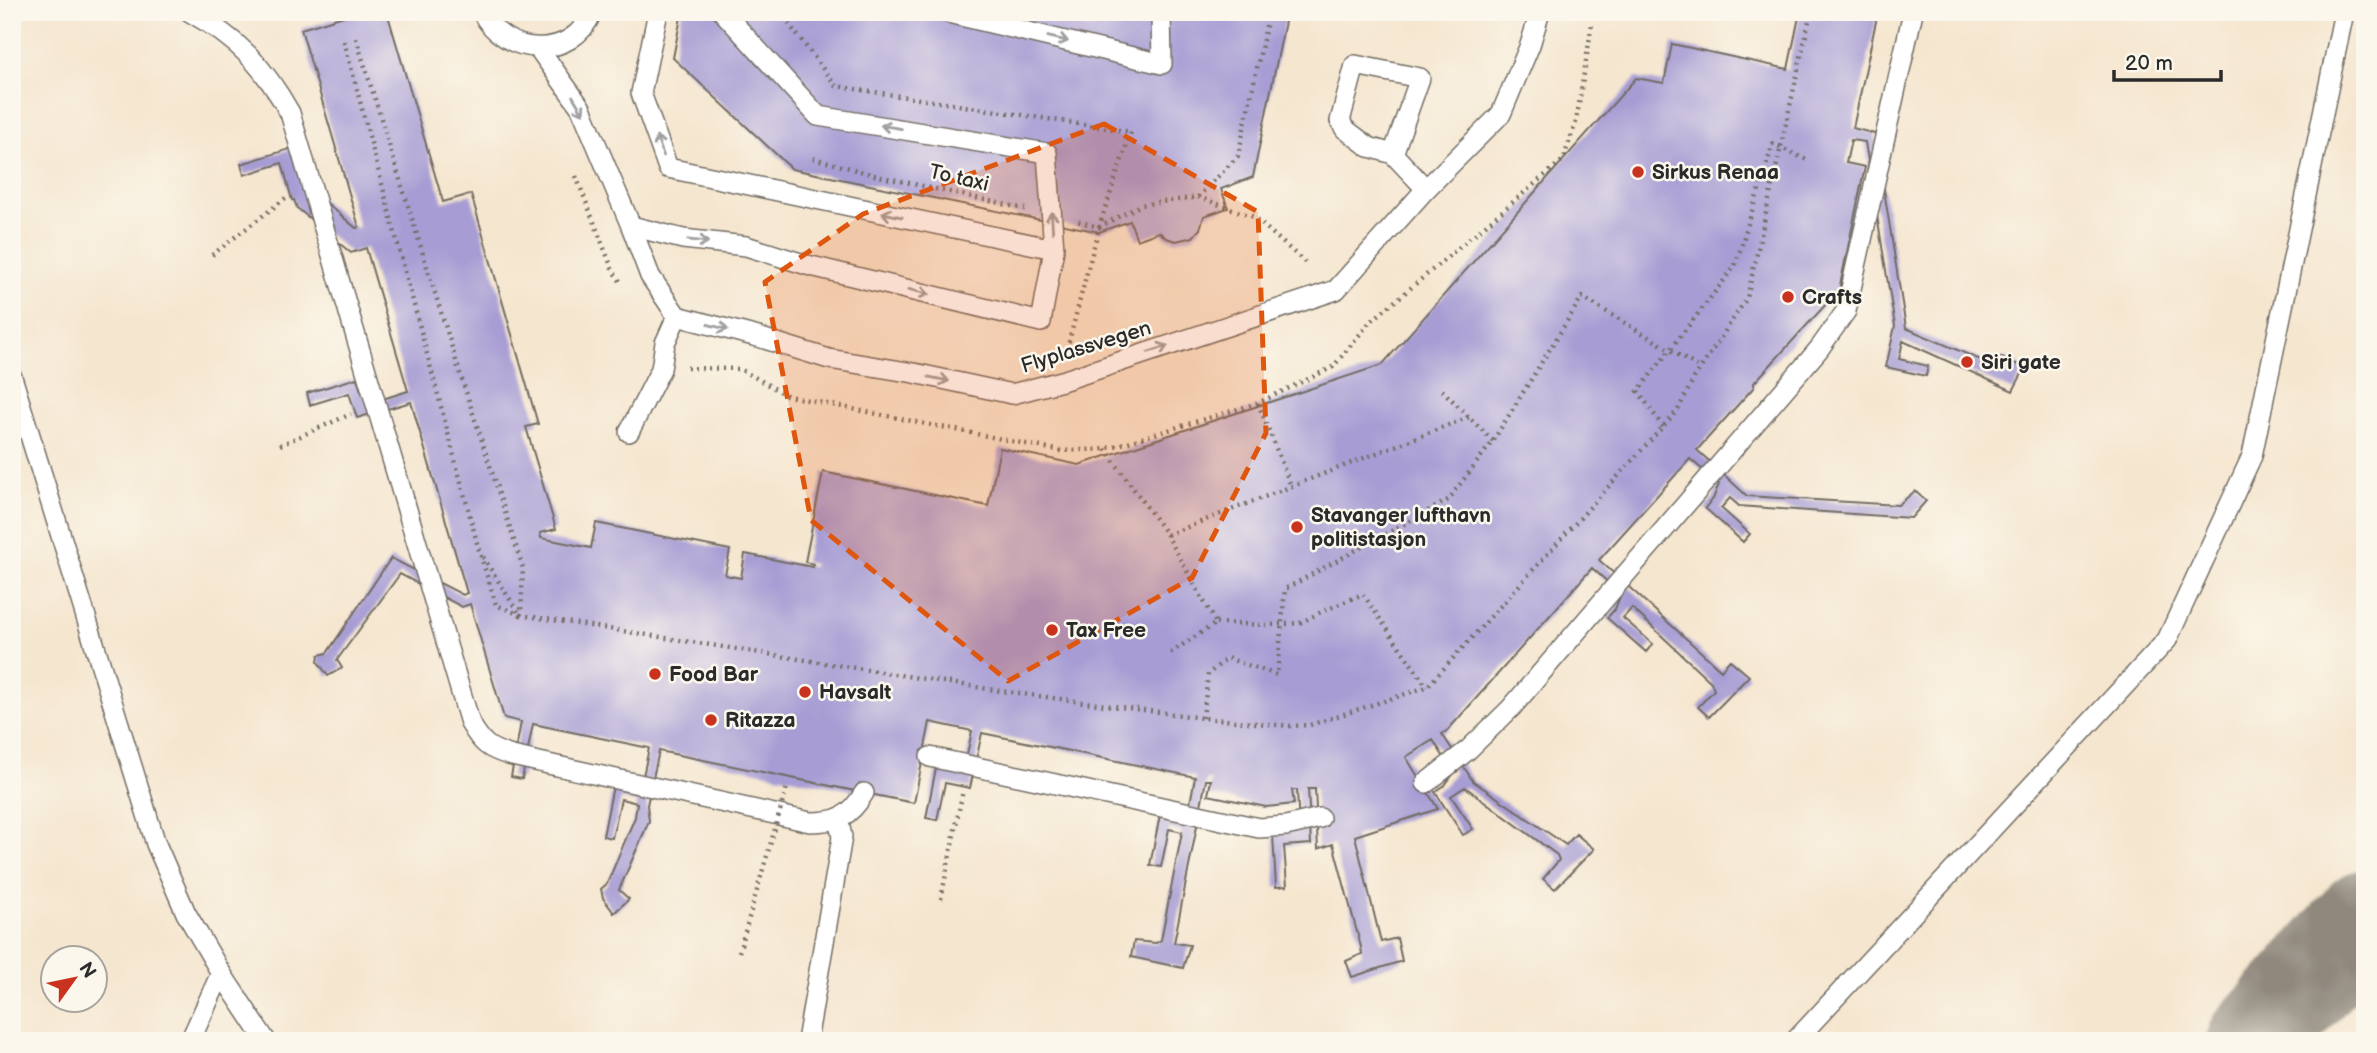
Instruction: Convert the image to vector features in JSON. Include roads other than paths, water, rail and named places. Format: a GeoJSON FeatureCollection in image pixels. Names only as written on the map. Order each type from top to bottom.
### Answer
{"type":"FeatureCollection","features":[{"type":"Feature","properties":{"kind":"lane"},"geometry":{"type":"LineString","coordinates":[[190,12],[235,40],[264,72],[290,113],[470,723],[479,740],[493,751],[512,756],[810,822],[830,822],[847,815],[864,793]]}},
{"type":"Feature","properties":{"kind":"lane"},"geometry":{"type":"LineString","coordinates":[[482,12],[488,25],[511,43],[539,49],[567,41],[588,22],[592,12]]}},
{"type":"Feature","properties":{"kind":"lane"},"geometry":{"type":"LineString","coordinates":[[658,12],[641,93],[668,168],[1054,249]]}},
{"type":"Feature","properties":{"kind":"lane"},"geometry":{"type":"LineString","coordinates":[[631,226],[683,239],[746,246],[807,265],[1041,323],[1054,249],[1047,153],[818,116],[723,12]]}},
{"type":"Feature","properties":{"kind":"lane"},"geometry":{"type":"LineString","coordinates":[[944,12],[1162,64],[1161,12]]}},
{"type":"Feature","properties":{"kind":"lane","name":"Flyplassvegen"},"geometry":{"type":"LineString","coordinates":[[677,316],[829,359],[915,373],[1012,394],[1062,381],[1336,290],[1426,190],[1501,114],[1530,45],[1540,12]]}},
{"type":"Feature","properties":{"kind":"lane"},"geometry":{"type":"LineString","coordinates":[[1426,783],[1468,750],[1511,708],[1819,349],[1846,311],[1913,12]]}},
{"type":"Feature","properties":{"kind":"lane"},"geometry":{"type":"LineString","coordinates":[[1795,1041],[2167,640],[2252,456],[2344,12]]}},
{"type":"Feature","properties":{"kind":"lane"},"geometry":{"type":"LineString","coordinates":[[539,49],[581,108],[650,276],[677,316],[665,343],[661,369],[629,432]]}},
{"type":"Feature","properties":{"kind":"lane"},"geometry":{"type":"LineString","coordinates":[[1393,154],[1420,78],[1355,65],[1339,121],[1345,130],[1369,147],[1393,154],[1426,190]]}},
{"type":"Feature","properties":{"kind":"lane"},"geometry":{"type":"LineString","coordinates":[[12,377],[156,844],[186,913],[221,973],[266,1041]]}},
{"type":"Feature","properties":{"kind":"lane"},"geometry":{"type":"LineString","coordinates":[[930,757],[1259,828],[1286,826],[1320,818]]}},
{"type":"Feature","properties":{"kind":"lane"},"geometry":{"type":"LineString","coordinates":[[807,1041],[842,837],[838,818]]}},
{"type":"Feature","properties":{"kind":"lane"},"geometry":{"type":"LineString","coordinates":[[190,1041],[221,973]]}},
{"type":"Feature","properties":{"kind":"place","name":"Sirkus Renaa"},"geometry":{"type":"Point","coordinates":[1638,172]}},
{"type":"Feature","properties":{"kind":"place","name":"Crafts"},"geometry":{"type":"Point","coordinates":[1788,297]}},
{"type":"Feature","properties":{"kind":"place","name":"Siri gate"},"geometry":{"type":"Point","coordinates":[1967,362]}},
{"type":"Feature","properties":{"kind":"place","name":"Stavanger lufthavn politistasjon"},"geometry":{"type":"Point","coordinates":[1297,527]}},
{"type":"Feature","properties":{"kind":"place","name":"Tax Free"},"geometry":{"type":"Point","coordinates":[1052,630]}},
{"type":"Feature","properties":{"kind":"place","name":"Food Bar"},"geometry":{"type":"Point","coordinates":[655,674]}},
{"type":"Feature","properties":{"kind":"place","name":"Havsalt"},"geometry":{"type":"Point","coordinates":[805,692]}},
{"type":"Feature","properties":{"kind":"place","name":"Ritazza"},"geometry":{"type":"Point","coordinates":[711,720]}}]}
